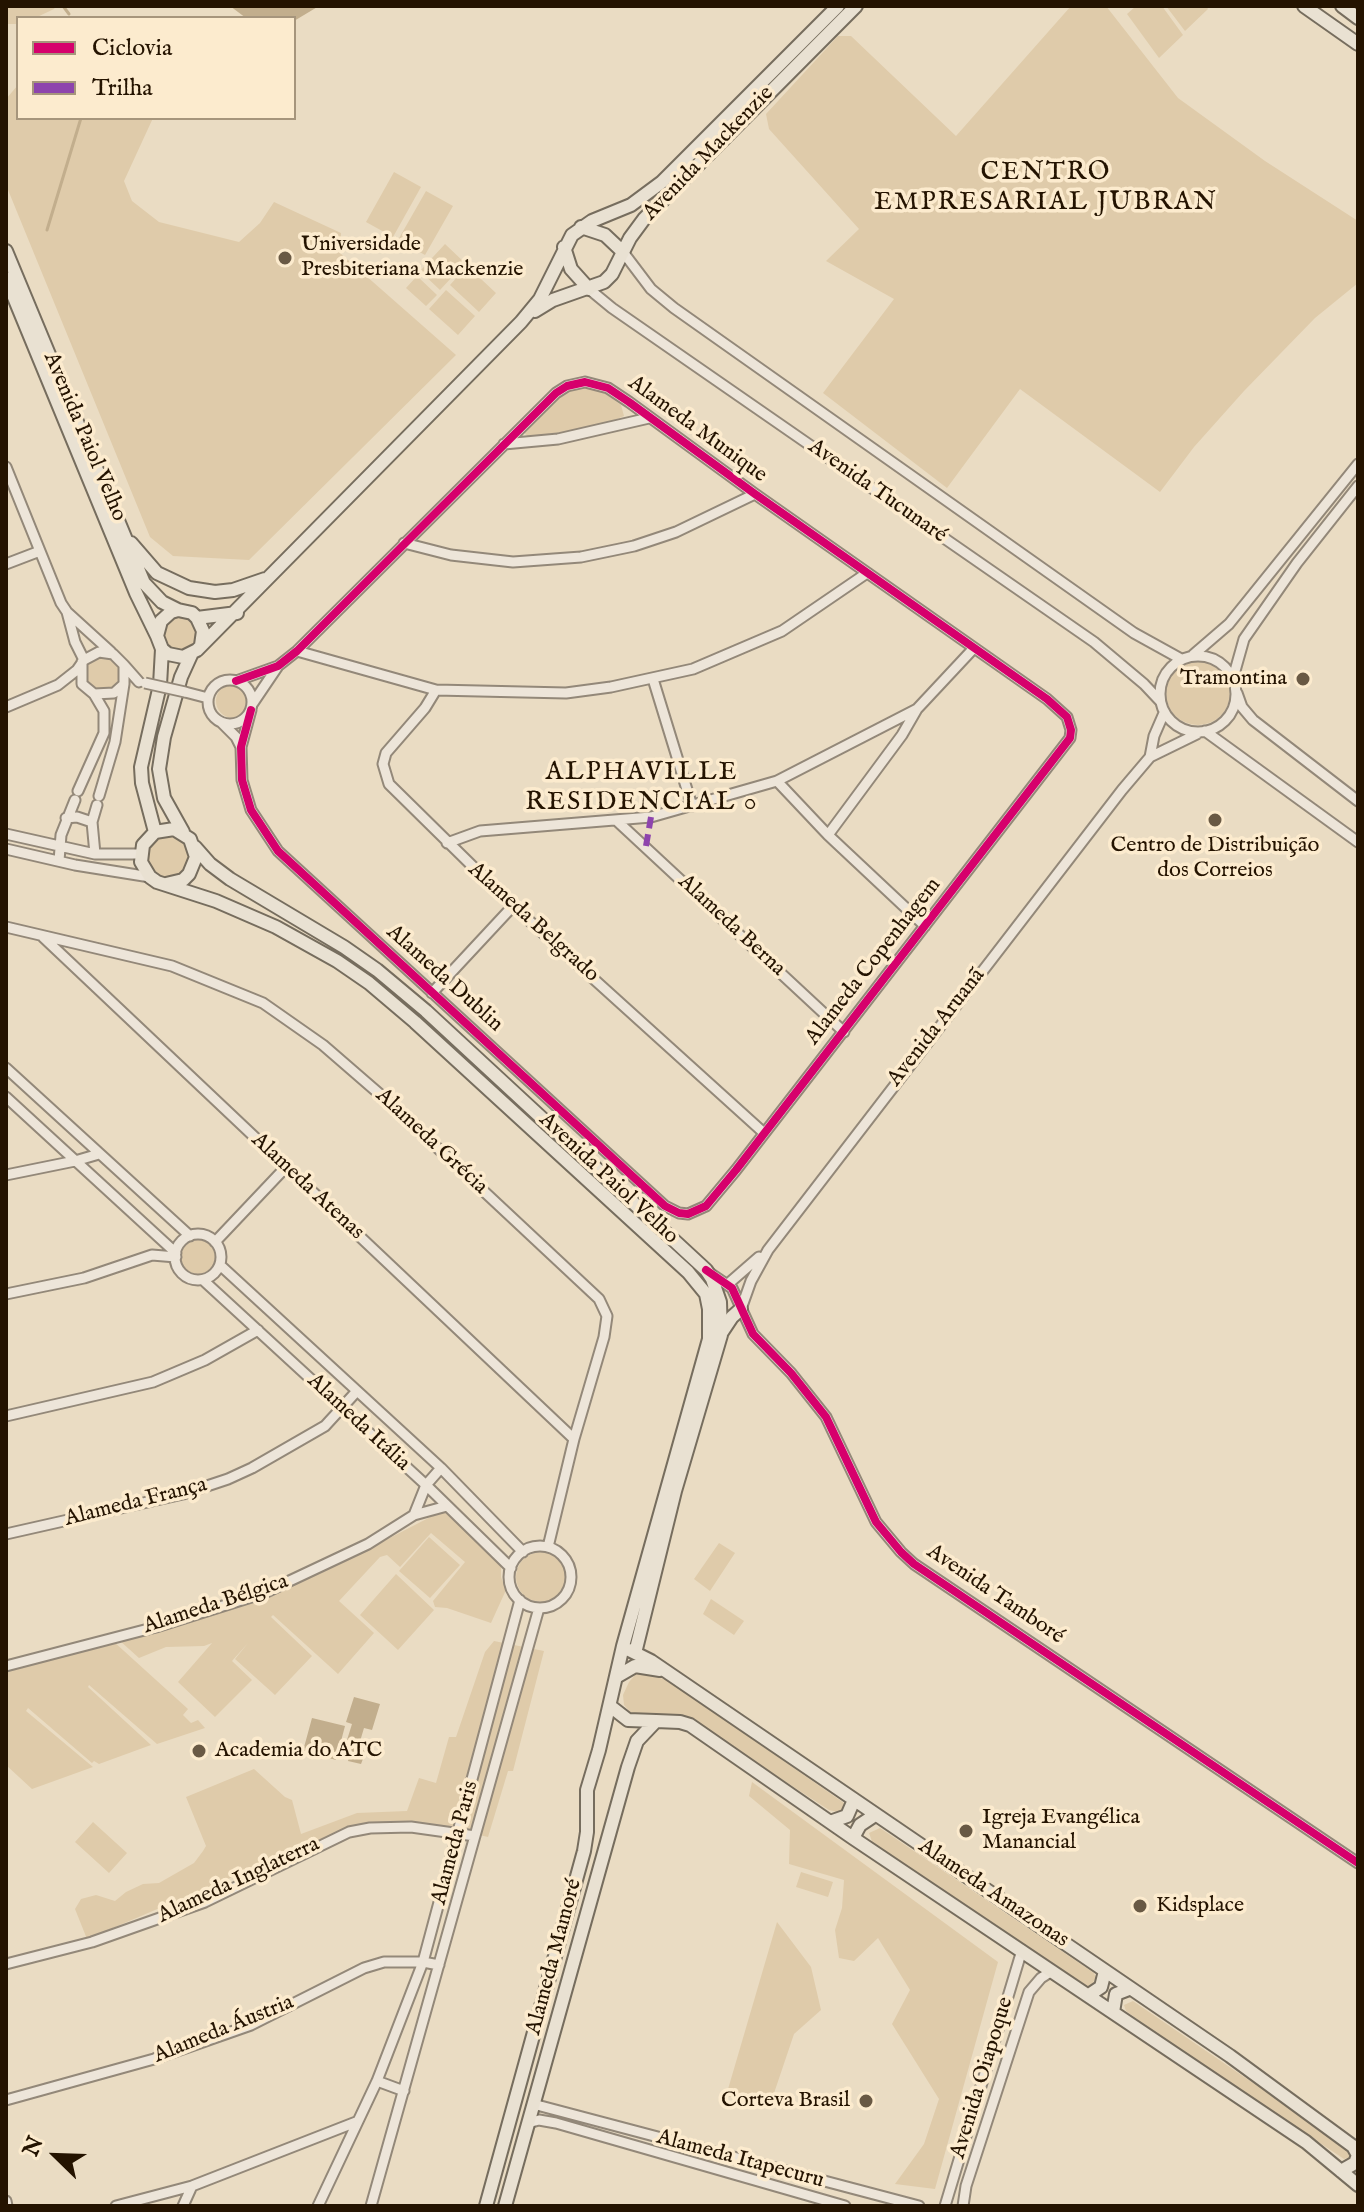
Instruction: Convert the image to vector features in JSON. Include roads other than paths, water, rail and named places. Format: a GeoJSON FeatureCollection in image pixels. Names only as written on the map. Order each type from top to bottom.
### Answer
{"type":"FeatureCollection","features":[{"type":"Feature","properties":{"kind":"main road","name":"Avenida Mackenzie"},"geometry":{"type":"LineString","coordinates":[[201,645],[237,613],[523,320],[550,282],[564,247],[581,227],[630,206],[662,182],[838,6]]}},
{"type":"Feature","properties":{"kind":"main road","name":"Avenida Mackenzie"},"geometry":{"type":"LineString","coordinates":[[523,320],[553,300],[604,282],[612,274],[644,219],[856,6]]}},
{"type":"Feature","properties":{"kind":"main road"},"geometry":{"type":"LineString","coordinates":[[1304,6],[1358,44]]}},
{"type":"Feature","properties":{"kind":"main road"},"geometry":{"type":"LineString","coordinates":[[1342,6],[1358,18]]}},
{"type":"Feature","properties":{"kind":"main road"},"geometry":{"type":"LineString","coordinates":[[581,227],[605,235],[623,252]]}},
{"type":"Feature","properties":{"kind":"main road"},"geometry":{"type":"LineString","coordinates":[[564,247],[571,269],[589,289]]}},
{"type":"Feature","properties":{"kind":"main road","name":"Avenida Paiol Velho"},"geometry":{"type":"LineString","coordinates":[[6,251],[144,583],[162,602],[197,618]]}},
{"type":"Feature","properties":{"kind":"main road","name":"Avenida Paiol Velho"},"geometry":{"type":"LineString","coordinates":[[6,278],[157,636]]}},
{"type":"Feature","properties":{"kind":"main road"},"geometry":{"type":"LineString","coordinates":[[126,537],[157,573],[189,588],[215,592],[233,590],[268,578]]}},
{"type":"Feature","properties":{"kind":"main road"},"geometry":{"type":"LineString","coordinates":[[155,832],[141,767],[160,685],[162,649],[157,636],[161,621],[178,610]]}},
{"type":"Feature","properties":{"kind":"main road"},"geometry":{"type":"LineString","coordinates":[[201,645],[203,631],[197,618],[237,613]]}},
{"type":"Feature","properties":{"kind":"main road","name":"Avenida Paiol Velho"},"geometry":{"type":"LineString","coordinates":[[201,645],[191,655],[181,677],[164,737],[159,769],[164,798],[195,847],[210,864],[230,879],[344,947],[426,1011],[706,1270],[716,1288],[720,1302],[721,1335],[675,1491],[635,1653]]}},
{"type":"Feature","properties":{"kind":"main road"},"geometry":{"type":"LineString","coordinates":[[162,649],[175,657],[191,655]]}},
{"type":"Feature","properties":{"kind":"main road"},"geometry":{"type":"LineString","coordinates":[[150,877],[144,871],[141,854],[147,838],[155,832],[174,829],[183,832]]}},
{"type":"Feature","properties":{"kind":"main road"},"geometry":{"type":"LineString","coordinates":[[166,884],[183,880],[189,874],[196,857],[195,847]]}},
{"type":"Feature","properties":{"kind":"main road","name":"Avenida Paiol Velho"},"geometry":{"type":"LineString","coordinates":[[150,877],[276,927],[369,983],[688,1272],[706,1294],[711,1322],[709,1339],[616,1677]]}},
{"type":"Feature","properties":{"kind":"main road"},"geometry":{"type":"LineString","coordinates":[[721,1335],[727,1323],[741,1309]]}},
{"type":"Feature","properties":{"kind":"main road","name":"Alameda Amazonas"},"geometry":{"type":"LineString","coordinates":[[623,1646],[1230,2056],[1355,2148]]}},
{"type":"Feature","properties":{"kind":"main road"},"geometry":{"type":"LineString","coordinates":[[616,1677],[635,1666],[663,1671]]}},
{"type":"Feature","properties":{"kind":"main road","name":"Alameda Mamoré"},"geometry":{"type":"LineString","coordinates":[[488,2201],[587,1832],[587,1790],[616,1677]]}},
{"type":"Feature","properties":{"kind":"main road","name":"Alameda Amazonas"},"geometry":{"type":"LineString","coordinates":[[610,1706],[628,1720],[683,1722],[690,1725],[1306,2142],[1358,2185]]}},
{"type":"Feature","properties":{"kind":"main road","name":"Alameda Mamoré"},"geometry":{"type":"LineString","coordinates":[[506,2203],[637,1741],[656,1721]]}},
{"type":"Feature","properties":{"kind":"main road"},"geometry":{"type":"LineString","coordinates":[[830,1822],[847,1816],[854,1800]]}},
{"type":"Feature","properties":{"kind":"main road"},"geometry":{"type":"LineString","coordinates":[[853,1838],[860,1825],[875,1815]]}},
{"type":"Feature","properties":{"kind":"main road"},"geometry":{"type":"LineString","coordinates":[[568,1907],[587,1912]]}},
{"type":"Feature","properties":{"kind":"main road"},"geometry":{"type":"LineString","coordinates":[[1089,1995],[1101,1987],[1105,1971]]}},
{"type":"Feature","properties":{"kind":"main road"},"geometry":{"type":"LineString","coordinates":[[1113,2012],[1116,1994],[1129,1989]]}},
{"type":"Feature","properties":{"kind":"main road"},"geometry":{"type":"LineString","coordinates":[[1341,2171],[1355,2163],[1358,2155],[1355,2148]]}},
{"type":"Feature","properties":{"kind":"main road"},"geometry":{"type":"LineString","coordinates":[[488,2201],[506,2203]]}},
{"type":"Feature","properties":{"kind":"street","name":"Avenida Tucunaré"},"geometry":{"type":"LineString","coordinates":[[623,252],[643,279],[667,303],[1134,633],[1181,659]]}},
{"type":"Feature","properties":{"kind":"street","name":"Avenida Tucunaré"},"geometry":{"type":"LineString","coordinates":[[589,289],[1094,642],[1160,701]]}},
{"type":"Feature","properties":{"kind":"street","name":"Alameda Munique"},"geometry":{"type":"LineString","coordinates":[[236,681],[278,666],[297,651],[556,393],[576,384],[596,383],[608,388],[1063,712],[1070,724],[1070,738]]}},
{"type":"Feature","properties":{"kind":"street","name":"Alameda Munique"},"geometry":{"type":"LineString","coordinates":[[504,444],[558,439],[649,418]]}},
{"type":"Feature","properties":{"kind":"street"},"geometry":{"type":"LineString","coordinates":[[1236,691],[1230,715],[1221,725],[1201,732],[1184,730],[1172,724],[1164,713],[1159,688],[1163,676],[1181,659],[1193,655],[1229,624],[1358,464]]}},
{"type":"Feature","properties":{"kind":"street"},"geometry":{"type":"LineString","coordinates":[[6,467],[53,586],[67,612],[83,661],[80,677],[104,711],[104,733],[66,818],[59,845],[59,861]]}},
{"type":"Feature","properties":{"kind":"street"},"geometry":{"type":"LineString","coordinates":[[1233,678],[1244,639],[1297,563],[1358,486]]}},
{"type":"Feature","properties":{"kind":"street"},"geometry":{"type":"LineString","coordinates":[[404,543],[451,555],[500,561],[581,557],[634,546],[676,532],[755,494]]}},
{"type":"Feature","properties":{"kind":"street"},"geometry":{"type":"LineString","coordinates":[[6,564],[40,551]]}},
{"type":"Feature","properties":{"kind":"street"},"geometry":{"type":"LineString","coordinates":[[297,651],[436,690],[566,693],[693,669],[782,631],[867,573]]}},
{"type":"Feature","properties":{"kind":"street"},"geometry":{"type":"LineString","coordinates":[[67,612],[142,682]]}},
{"type":"Feature","properties":{"kind":"street"},"geometry":{"type":"LineString","coordinates":[[1229,624],[1244,639]]}},
{"type":"Feature","properties":{"kind":"street"},"geometry":{"type":"LineString","coordinates":[[828,835],[902,735],[917,709],[974,648]]}},
{"type":"Feature","properties":{"kind":"street"},"geometry":{"type":"LineString","coordinates":[[6,707],[58,685],[71,676],[83,661],[99,652],[113,654]]}},
{"type":"Feature","properties":{"kind":"street"},"geometry":{"type":"LineString","coordinates":[[1193,655],[1217,660],[1227,668],[1242,707],[1253,720],[1358,801]]}},
{"type":"Feature","properties":{"kind":"street"},"geometry":{"type":"LineString","coordinates":[[95,854],[92,822],[115,742],[124,665]]}},
{"type":"Feature","properties":{"kind":"street","name":"Alameda Munique"},"geometry":{"type":"LineString","coordinates":[[252,706],[278,666]]}},
{"type":"Feature","properties":{"kind":"street"},"geometry":{"type":"LineString","coordinates":[[653,679],[692,806]]}},
{"type":"Feature","properties":{"kind":"street"},"geometry":{"type":"LineString","coordinates":[[220,722],[242,721],[252,706],[250,692],[236,681],[216,685],[208,698],[209,709],[220,722],[236,737],[241,747]]}},
{"type":"Feature","properties":{"kind":"street"},"geometry":{"type":"LineString","coordinates":[[58,685],[90,692],[114,693],[124,682],[142,682],[208,698]]}},
{"type":"Feature","properties":{"kind":"street","name":"Alameda Belgrado"},"geometry":{"type":"LineString","coordinates":[[436,690],[425,708],[386,753],[383,764],[389,784],[513,906],[764,1133]]}},
{"type":"Feature","properties":{"kind":"street","name":"Alameda Dublin"},"geometry":{"type":"LineString","coordinates":[[252,706],[241,747],[242,780],[246,798],[260,828],[278,851],[665,1206],[688,1214],[706,1206]]}},
{"type":"Feature","properties":{"kind":"street"},"geometry":{"type":"LineString","coordinates":[[447,843],[480,831],[617,821],[692,806],[777,781],[917,709]]}},
{"type":"Feature","properties":{"kind":"street","name":"Avenida Aruanã"},"geometry":{"type":"LineString","coordinates":[[1150,757],[1154,736],[1164,713]]}},
{"type":"Feature","properties":{"kind":"street"},"geometry":{"type":"LineString","coordinates":[[1201,732],[1358,842]]}},
{"type":"Feature","properties":{"kind":"street","name":"Avenida Aruanã"},"geometry":{"type":"LineString","coordinates":[[741,1309],[756,1270],[768,1250],[1150,757],[1201,732]]}},
{"type":"Feature","properties":{"kind":"street","name":"Alameda Copenhagem"},"geometry":{"type":"LineString","coordinates":[[706,1206],[1070,738]]}},
{"type":"Feature","properties":{"kind":"street"},"geometry":{"type":"LineString","coordinates":[[777,781],[828,835],[925,926]]}},
{"type":"Feature","properties":{"kind":"street"},"geometry":{"type":"LineString","coordinates":[[66,818],[77,817],[92,822]]}},
{"type":"Feature","properties":{"kind":"street","name":"Alameda Berna"},"geometry":{"type":"LineString","coordinates":[[617,821],[844,1032]]}},
{"type":"Feature","properties":{"kind":"street"},"geometry":{"type":"LineString","coordinates":[[6,834],[95,854],[141,854]]}},
{"type":"Feature","properties":{"kind":"street"},"geometry":{"type":"LineString","coordinates":[[6,849],[150,877]]}},
{"type":"Feature","properties":{"kind":"street"},"geometry":{"type":"LineString","coordinates":[[432,993],[513,906]]}},
{"type":"Feature","properties":{"kind":"street","name":"Alameda Grécia"},"geometry":{"type":"LineString","coordinates":[[6,927],[172,966],[263,1003],[290,1020],[383,1097],[599,1299],[607,1316],[604,1337],[574,1439],[548,1547]]}},
{"type":"Feature","properties":{"kind":"street","name":"Alameda Atenas"},"geometry":{"type":"LineString","coordinates":[[40,935],[574,1439]]}},
{"type":"Feature","properties":{"kind":"street"},"geometry":{"type":"LineString","coordinates":[[6,1068],[190,1236]]}},
{"type":"Feature","properties":{"kind":"street"},"geometry":{"type":"LineString","coordinates":[[6,1097],[176,1255],[182,1273],[192,1279],[203,1280],[220,1265],[221,1252],[215,1242],[203,1235],[190,1236],[179,1246],[176,1255]]}},
{"type":"Feature","properties":{"kind":"street"},"geometry":{"type":"LineString","coordinates":[[6,1175],[99,1154]]}},
{"type":"Feature","properties":{"kind":"street"},"geometry":{"type":"LineString","coordinates":[[215,1242],[286,1167]]}},
{"type":"Feature","properties":{"kind":"street"},"geometry":{"type":"LineString","coordinates":[[706,1270],[728,1284],[768,1250]]}},
{"type":"Feature","properties":{"kind":"street"},"geometry":{"type":"LineString","coordinates":[[6,1294],[84,1278],[152,1255],[176,1255]]}},
{"type":"Feature","properties":{"kind":"street","name":"Alameda Itália"},"geometry":{"type":"LineString","coordinates":[[220,1265],[441,1468],[523,1552]]}},
{"type":"Feature","properties":{"kind":"street","name":"Alameda Itália"},"geometry":{"type":"LineString","coordinates":[[203,1280],[426,1485],[511,1568]]}},
{"type":"Feature","properties":{"kind":"street","name":"Avenida Tamboré"},"geometry":{"type":"LineString","coordinates":[[728,1284],[753,1334],[826,1417],[876,1522],[914,1564],[1358,1863]]}},
{"type":"Feature","properties":{"kind":"street"},"geometry":{"type":"LineString","coordinates":[[6,1416],[153,1382],[205,1360],[258,1330]]}},
{"type":"Feature","properties":{"kind":"street","name":"Alameda França"},"geometry":{"type":"LineString","coordinates":[[6,1534],[183,1494],[228,1479],[325,1426],[357,1391]]}},
{"type":"Feature","properties":{"kind":"street"},"geometry":{"type":"LineString","coordinates":[[414,1515],[426,1485],[441,1468]]}},
{"type":"Feature","properties":{"kind":"street","name":"Alameda Bélgica"},"geometry":{"type":"LineString","coordinates":[[6,1666],[156,1627],[264,1593],[368,1544],[414,1515],[447,1506]]}},
{"type":"Feature","properties":{"kind":"street"},"geometry":{"type":"LineString","coordinates":[[539,1546],[548,1547],[562,1555],[571,1578],[561,1600],[555,1605],[539,1608],[520,1600],[512,1589],[511,1568],[523,1552],[539,1546]]}},
{"type":"Feature","properties":{"kind":"street","name":"Alameda Paris"},"geometry":{"type":"LineString","coordinates":[[318,2206],[377,2081],[423,1962],[520,1600]]}},
{"type":"Feature","properties":{"kind":"street","name":"Alameda Paris"},"geometry":{"type":"LineString","coordinates":[[371,2206],[539,1608]]}},
{"type":"Feature","properties":{"kind":"street","name":"Alameda Inglaterra"},"geometry":{"type":"LineString","coordinates":[[6,1964],[92,1942],[205,1902],[349,1832],[411,1827],[475,1836]]}},
{"type":"Feature","properties":{"kind":"street","name":"Avenida Oiapoque"},"geometry":{"type":"LineString","coordinates":[[945,2206],[1022,1950]]}},
{"type":"Feature","properties":{"kind":"street","name":"Alameda Áustria"},"geometry":{"type":"LineString","coordinates":[[6,2100],[154,2059],[251,2025],[364,1968],[384,1962],[439,1965]]}},
{"type":"Feature","properties":{"kind":"street","name":"Avenida Oiapoque"},"geometry":{"type":"LineString","coordinates":[[963,2206],[966,2186],[1029,1992],[1052,1971]]}},
{"type":"Feature","properties":{"kind":"street"},"geometry":{"type":"LineString","coordinates":[[1012,1981],[1029,1992]]}},
{"type":"Feature","properties":{"kind":"street"},"geometry":{"type":"LineString","coordinates":[[377,2081],[404,2091]]}},
{"type":"Feature","properties":{"kind":"street","name":"Alameda Itapecuru"},"geometry":{"type":"LineString","coordinates":[[533,2104],[919,2206]]}},
{"type":"Feature","properties":{"kind":"street"},"geometry":{"type":"LineString","coordinates":[[556,2123],[560,2112]]}},
{"type":"Feature","properties":{"kind":"street","name":"Alameda Itapecuru"},"geometry":{"type":"LineString","coordinates":[[528,2123],[539,2120],[556,2123],[845,2206]]}},
{"type":"Feature","properties":{"kind":"street"},"geometry":{"type":"LineString","coordinates":[[116,2206],[192,2186],[356,2122]]}},
{"type":"Feature","properties":{"kind":"street"},"geometry":{"type":"LineString","coordinates":[[819,2200],[826,2182]]}},
{"type":"Feature","properties":{"kind":"street"},"geometry":{"type":"LineString","coordinates":[[830,2202],[837,2185]]}},
{"type":"Feature","properties":{"kind":"street"},"geometry":{"type":"LineString","coordinates":[[183,2206],[192,2186]]}},
{"type":"Feature","properties":{"kind":"waterway"},"geometry":{"type":"LineString","coordinates":[[63,6],[69,14]]}},
{"type":"Feature","properties":{"kind":"waterway"},"geometry":{"type":"LineString","coordinates":[[47,230],[80,120]]}},
{"type":"Feature","properties":{"kind":"place","name":"Universidade Presbiteriana Mackenzie"},"geometry":{"type":"Point","coordinates":[285,258]}},
{"type":"Feature","properties":{"kind":"place","name":"Tramontina"},"geometry":{"type":"Point","coordinates":[1303,679]}},
{"type":"Feature","properties":{"kind":"place","name":"Centro de Distribuição dos Correios"},"geometry":{"type":"Point","coordinates":[1215,820]}},
{"type":"Feature","properties":{"kind":"place","name":"Academia do ATC"},"geometry":{"type":"Point","coordinates":[199,1751]}},
{"type":"Feature","properties":{"kind":"place","name":"Igreja Evangélica Manancial"},"geometry":{"type":"Point","coordinates":[966,1831]}},
{"type":"Feature","properties":{"kind":"place","name":"Kidsplace"},"geometry":{"type":"Point","coordinates":[1140,1906]}},
{"type":"Feature","properties":{"kind":"place","name":"Corteva Brasil"},"geometry":{"type":"Point","coordinates":[866,2101]}},
{"type":"Feature","properties":{"kind":"district","name":"CENTRO EMPRESARIAL JUBRAN"},"geometry":{"type":"Point","coordinates":[1046,189]}},
{"type":"Feature","properties":{"kind":"district","name":"ALPHAVILLE RESIDENCIAL 0"},"geometry":{"type":"Point","coordinates":[642,789]}}]}
